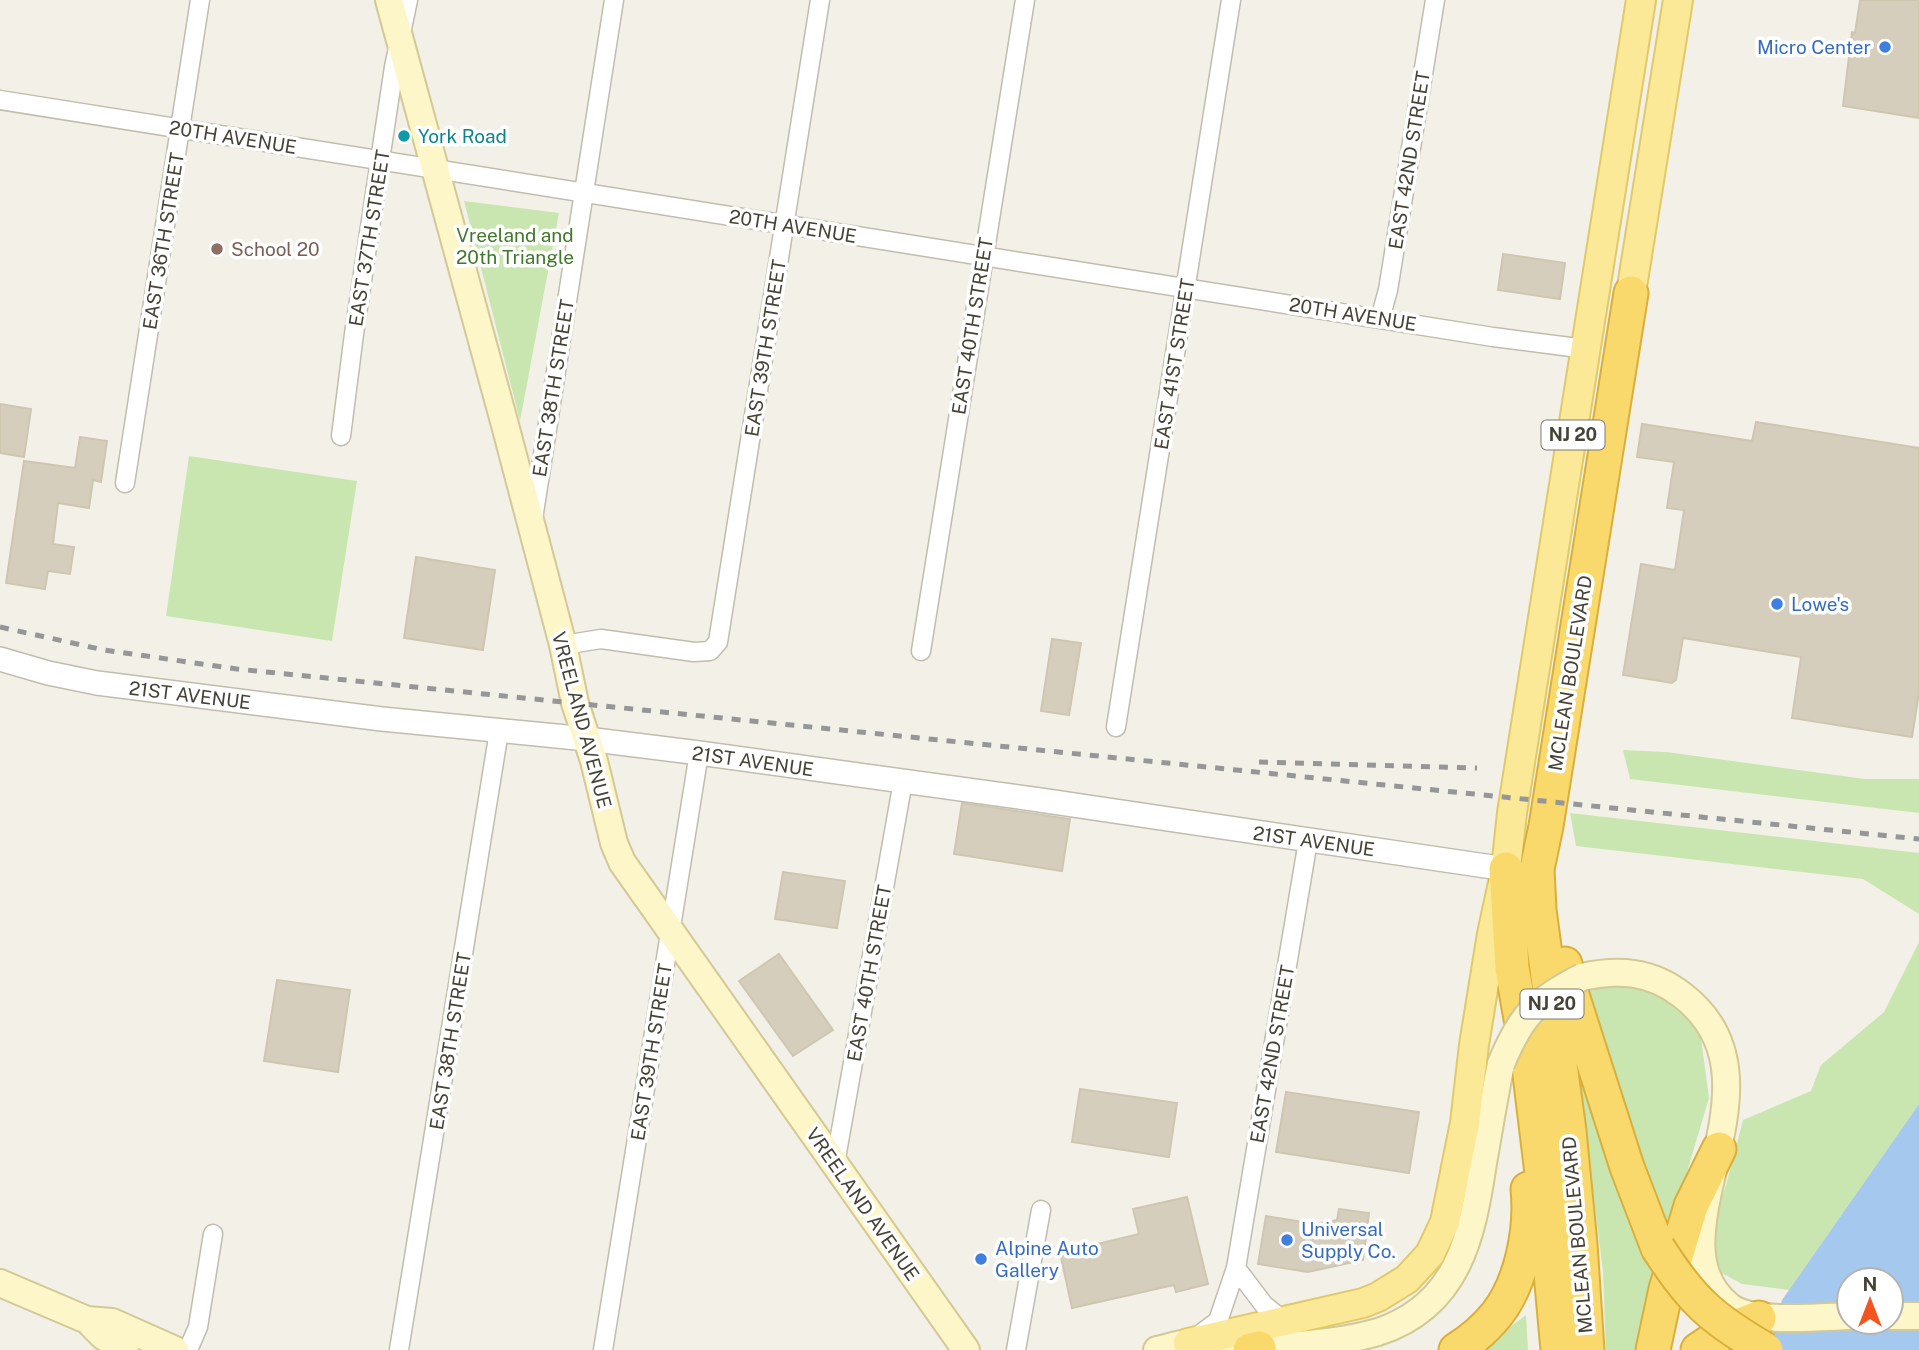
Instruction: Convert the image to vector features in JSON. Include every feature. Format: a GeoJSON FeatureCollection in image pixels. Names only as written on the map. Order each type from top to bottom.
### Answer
{"type":"FeatureCollection","features":[{"type":"Feature","properties":{"kind":"highway","name":"MCLEAN BOULEVARD"},"geometry":{"type":"LineString","coordinates":[[1587,1350],[1569,1131],[1539,910],[1537,869],[1631,293]]}},
{"type":"Feature","properties":{"kind":"highway"},"geometry":{"type":"LineString","coordinates":[[1546,826],[1549,886],[1572,995],[1627,1167],[1658,1248],[1680,1282],[1706,1311],[1737,1334],[1766,1350]]}},
{"type":"Feature","properties":{"kind":"highway","name":"MCLEAN BOULEVARD"},"geometry":{"type":"LineString","coordinates":[[1506,869],[1515,998],[1528,1058],[1544,1185],[1558,1350]]}},
{"type":"Feature","properties":{"kind":"highway"},"geometry":{"type":"LineString","coordinates":[[1456,1350],[1477,1336],[1498,1314],[1514,1281],[1526,1235],[1529,1198],[1517,1076],[1515,998]]}},
{"type":"Feature","properties":{"kind":"highway"},"geometry":{"type":"LineString","coordinates":[[1653,1350],[1666,1289],[1691,1206],[1718,1149]]}},
{"type":"Feature","properties":{"kind":"highway"},"geometry":{"type":"LineString","coordinates":[[1698,1350],[1728,1330],[1759,1318]]}},
{"type":"Feature","properties":{"kind":"main road","name":"VREELAND AVENUE"},"geometry":{"type":"LineString","coordinates":[[389,0],[532,528],[575,703],[614,843],[622,862],[966,1350]]}},
{"type":"Feature","properties":{"kind":"main road","name":"MCLEAN BOULEVARD"},"geometry":{"type":"LineString","coordinates":[[1506,869],[1512,813],[1641,0]]}},
{"type":"Feature","properties":{"kind":"main road","name":"MCLEAN BOULEVARD"},"geometry":{"type":"LineString","coordinates":[[1631,293],[1678,0]]}},
{"type":"Feature","properties":{"kind":"main road"},"geometry":{"type":"LineString","coordinates":[[1157,1350],[1326,1313],[1378,1297],[1414,1273],[1430,1254],[1450,1202],[1465,1123],[1488,959],[1506,869]]}},
{"type":"Feature","properties":{"kind":"main road"},"geometry":{"type":"LineString","coordinates":[[1188,1343],[1254,1349],[1342,1339],[1379,1331],[1409,1317],[1432,1301],[1452,1275],[1466,1246],[1476,1213],[1501,1064],[1514,1031],[1532,1009],[1555,991],[1582,977],[1611,971],[1646,976],[1673,988],[1696,1006],[1714,1030],[1724,1058],[1726,1114],[1703,1219],[1701,1246],[1706,1271],[1714,1291],[1730,1308],[1759,1318],[1835,1316]]}},
{"type":"Feature","properties":{"kind":"main road"},"geometry":{"type":"LineString","coordinates":[[0,1284],[87,1320],[111,1322],[175,1350]]}},
{"type":"Feature","properties":{"kind":"main road"},"geometry":{"type":"LineString","coordinates":[[87,1320],[103,1336],[125,1350]]}},
{"type":"Feature","properties":{"kind":"street","name":"EAST 36TH STREET"},"geometry":{"type":"LineString","coordinates":[[125,483],[201,0]]}},
{"type":"Feature","properties":{"kind":"street","name":"EAST 37TH STREET"},"geometry":{"type":"LineString","coordinates":[[341,436],[394,67],[401,44],[408,0]]}},
{"type":"Feature","properties":{"kind":"street","name":"EAST 38TH STREET"},"geometry":{"type":"LineString","coordinates":[[532,528],[614,0]]}},
{"type":"Feature","properties":{"kind":"street","name":"EAST 39TH STREET"},"geometry":{"type":"LineString","coordinates":[[562,645],[601,639],[695,652],[710,651],[715,647],[720,630],[820,0]]}},
{"type":"Feature","properties":{"kind":"street","name":"EAST 40TH STREET"},"geometry":{"type":"LineString","coordinates":[[921,651],[1025,0]]}},
{"type":"Feature","properties":{"kind":"street","name":"EAST 41ST STREET"},"geometry":{"type":"LineString","coordinates":[[1116,727],[1231,0]]}},
{"type":"Feature","properties":{"kind":"street","name":"EAST 42ND STREET"},"geometry":{"type":"LineString","coordinates":[[1381,319],[1388,290],[1434,0]]}},
{"type":"Feature","properties":{"kind":"street","name":"20TH AVENUE"},"geometry":{"type":"LineString","coordinates":[[0,100],[1381,319],[1586,349]]}},
{"type":"Feature","properties":{"kind":"street","name":"21ST AVENUE"},"geometry":{"type":"LineString","coordinates":[[0,659],[97,683],[382,719],[699,753],[1506,869]]}},
{"type":"Feature","properties":{"kind":"street","name":"EAST 38TH STREET"},"geometry":{"type":"LineString","coordinates":[[399,1350],[499,731]]}},
{"type":"Feature","properties":{"kind":"street","name":"EAST 39TH STREET"},"geometry":{"type":"LineString","coordinates":[[603,1350],[699,753]]}},
{"type":"Feature","properties":{"kind":"street","name":"EAST 40TH STREET"},"geometry":{"type":"LineString","coordinates":[[835,1164],[903,781]]}},
{"type":"Feature","properties":{"kind":"street","name":"EAST 42ND STREET"},"geometry":{"type":"LineString","coordinates":[[1188,1343],[1218,1321],[1236,1268],[1308,841]]}},
{"type":"Feature","properties":{"kind":"street"},"geometry":{"type":"LineString","coordinates":[[1016,1350],[1041,1210]]}},
{"type":"Feature","properties":{"kind":"street"},"geometry":{"type":"LineString","coordinates":[[188,1350],[198,1327],[213,1234]]}},
{"type":"Feature","properties":{"kind":"street"},"geometry":{"type":"LineString","coordinates":[[1236,1268],[1264,1305],[1285,1322]]}},
{"type":"Feature","properties":{"kind":"green space","name":"Vreeland and 20th Triangle"},"geometry":{"type":"Polygon","coordinates":[[[464,201],[559,213],[520,421],[464,201]]]}},
{"type":"Feature","properties":{"kind":"green space"},"geometry":{"type":"Polygon","coordinates":[[[189,456],[357,481],[332,641],[166,616],[189,456]]]}},
{"type":"Feature","properties":{"kind":"green space"},"geometry":{"type":"Polygon","coordinates":[[[1623,750],[1666,752],[1865,779],[1919,779],[1919,813],[1630,779],[1623,750]]]}},
{"type":"Feature","properties":{"kind":"green space"},"geometry":{"type":"Polygon","coordinates":[[[1570,813],[1919,853],[1919,914],[1863,879],[1576,846],[1570,813]]]}},
{"type":"Feature","properties":{"kind":"green space"},"geometry":{"type":"Polygon","coordinates":[[[1919,942],[1919,1104],[1789,1290],[1742,1284],[1716,1270],[1711,1224],[1725,1189],[1743,1120],[1811,1091],[1821,1065],[1884,1012],[1919,942]]]}},
{"type":"Feature","properties":{"kind":"green space"},"geometry":{"type":"Polygon","coordinates":[[[1614,981],[1672,996],[1701,1038],[1709,1098],[1668,1236],[1577,987],[1614,981]]]}},
{"type":"Feature","properties":{"kind":"green space"},"geometry":{"type":"Polygon","coordinates":[[[1577,1063],[1657,1276],[1640,1350],[1606,1350],[1603,1272],[1577,1063]]]}},
{"type":"Feature","properties":{"kind":"green space"},"geometry":{"type":"Polygon","coordinates":[[[1526,1315],[1528,1350],[1480,1350],[1526,1315]]]}},
{"type":"Feature","properties":{"kind":"water"},"geometry":{"type":"Polygon","coordinates":[[[1919,1104],[1919,1350],[1765,1350],[1782,1300],[1919,1104]]]}},
{"type":"Feature","properties":{"kind":"building","name":"Micro Center"},"geometry":{"type":"Polygon","coordinates":[[[1860,0],[1919,0],[1919,118],[1843,106],[1852,32],[1855,33],[1860,0]]]}},
{"type":"Feature","properties":{"kind":"building"},"geometry":{"type":"Polygon","coordinates":[[[1503,254],[1565,263],[1560,299],[1498,290],[1503,254]]]}},
{"type":"Feature","properties":{"kind":"building"},"geometry":{"type":"Polygon","coordinates":[[[0,404],[31,409],[24,457],[0,453],[0,404]]]}},
{"type":"Feature","properties":{"kind":"building","name":"Lowe's"},"geometry":{"type":"Polygon","coordinates":[[[1756,422],[1919,448],[1919,693],[1912,737],[1792,718],[1801,657],[1683,638],[1676,680],[1672,683],[1623,675],[1641,564],[1675,570],[1684,510],[1667,508],[1674,462],[1637,457],[1642,424],[1752,441],[1756,422]]]}},
{"type":"Feature","properties":{"kind":"building"},"geometry":{"type":"Polygon","coordinates":[[[80,437],[107,441],[101,482],[93,480],[89,508],[58,503],[53,544],[74,547],[70,574],[48,571],[45,589],[6,583],[24,461],[75,468],[80,437]]]}},
{"type":"Feature","properties":{"kind":"building"},"geometry":{"type":"Polygon","coordinates":[[[416,557],[495,570],[483,650],[404,638],[416,557]]]}},
{"type":"Feature","properties":{"kind":"building"},"geometry":{"type":"Polygon","coordinates":[[[1052,639],[1081,643],[1069,715],[1041,711],[1052,639]]]}},
{"type":"Feature","properties":{"kind":"building"},"geometry":{"type":"Polygon","coordinates":[[[962,803],[1070,819],[1062,871],[954,854],[962,803]]]}},
{"type":"Feature","properties":{"kind":"building"},"geometry":{"type":"Polygon","coordinates":[[[783,872],[845,881],[837,928],[775,919],[783,872]]]}},
{"type":"Feature","properties":{"kind":"building"},"geometry":{"type":"Polygon","coordinates":[[[779,954],[833,1030],[793,1056],[739,981],[779,954]]]}},
{"type":"Feature","properties":{"kind":"building"},"geometry":{"type":"Polygon","coordinates":[[[277,980],[350,990],[338,1072],[264,1061],[277,980]]]}},
{"type":"Feature","properties":{"kind":"building"},"geometry":{"type":"Polygon","coordinates":[[[1080,1089],[1177,1103],[1169,1157],[1072,1142],[1080,1089]]]}},
{"type":"Feature","properties":{"kind":"building"},"geometry":{"type":"Polygon","coordinates":[[[1286,1092],[1419,1112],[1409,1173],[1276,1152],[1286,1092]]]}},
{"type":"Feature","properties":{"kind":"building"},"geometry":{"type":"Polygon","coordinates":[[[1187,1197],[1208,1284],[1176,1292],[1174,1285],[1072,1308],[1060,1253],[1139,1234],[1133,1209],[1187,1197]]]}},
{"type":"Feature","properties":{"kind":"building"},"geometry":{"type":"Polygon","coordinates":[[[1339,1209],[1369,1213],[1363,1260],[1308,1272],[1258,1264],[1266,1216],[1316,1224],[1337,1220],[1339,1209]]]}},
{"type":"Feature","properties":{"kind":"railway"},"geometry":{"type":"LineString","coordinates":[[0,627],[104,650],[237,669],[1919,839]]}},
{"type":"Feature","properties":{"kind":"railway"},"geometry":{"type":"LineString","coordinates":[[1259,762],[1477,768]]}},
{"type":"Feature","properties":{"kind":"place","name":"Micro Center"},"geometry":{"type":"Point","coordinates":[1885,47]}},
{"type":"Feature","properties":{"kind":"place","name":"York Road"},"geometry":{"type":"Point","coordinates":[404,136]}},
{"type":"Feature","properties":{"kind":"place","name":"School 20"},"geometry":{"type":"Point","coordinates":[217,249]}},
{"type":"Feature","properties":{"kind":"place","name":"Lowe's"},"geometry":{"type":"Point","coordinates":[1777,604]}},
{"type":"Feature","properties":{"kind":"place","name":"Universal Supply Co."},"geometry":{"type":"Point","coordinates":[1287,1240]}},
{"type":"Feature","properties":{"kind":"place","name":"Alpine Auto Gallery"},"geometry":{"type":"Point","coordinates":[981,1259]}}]}
